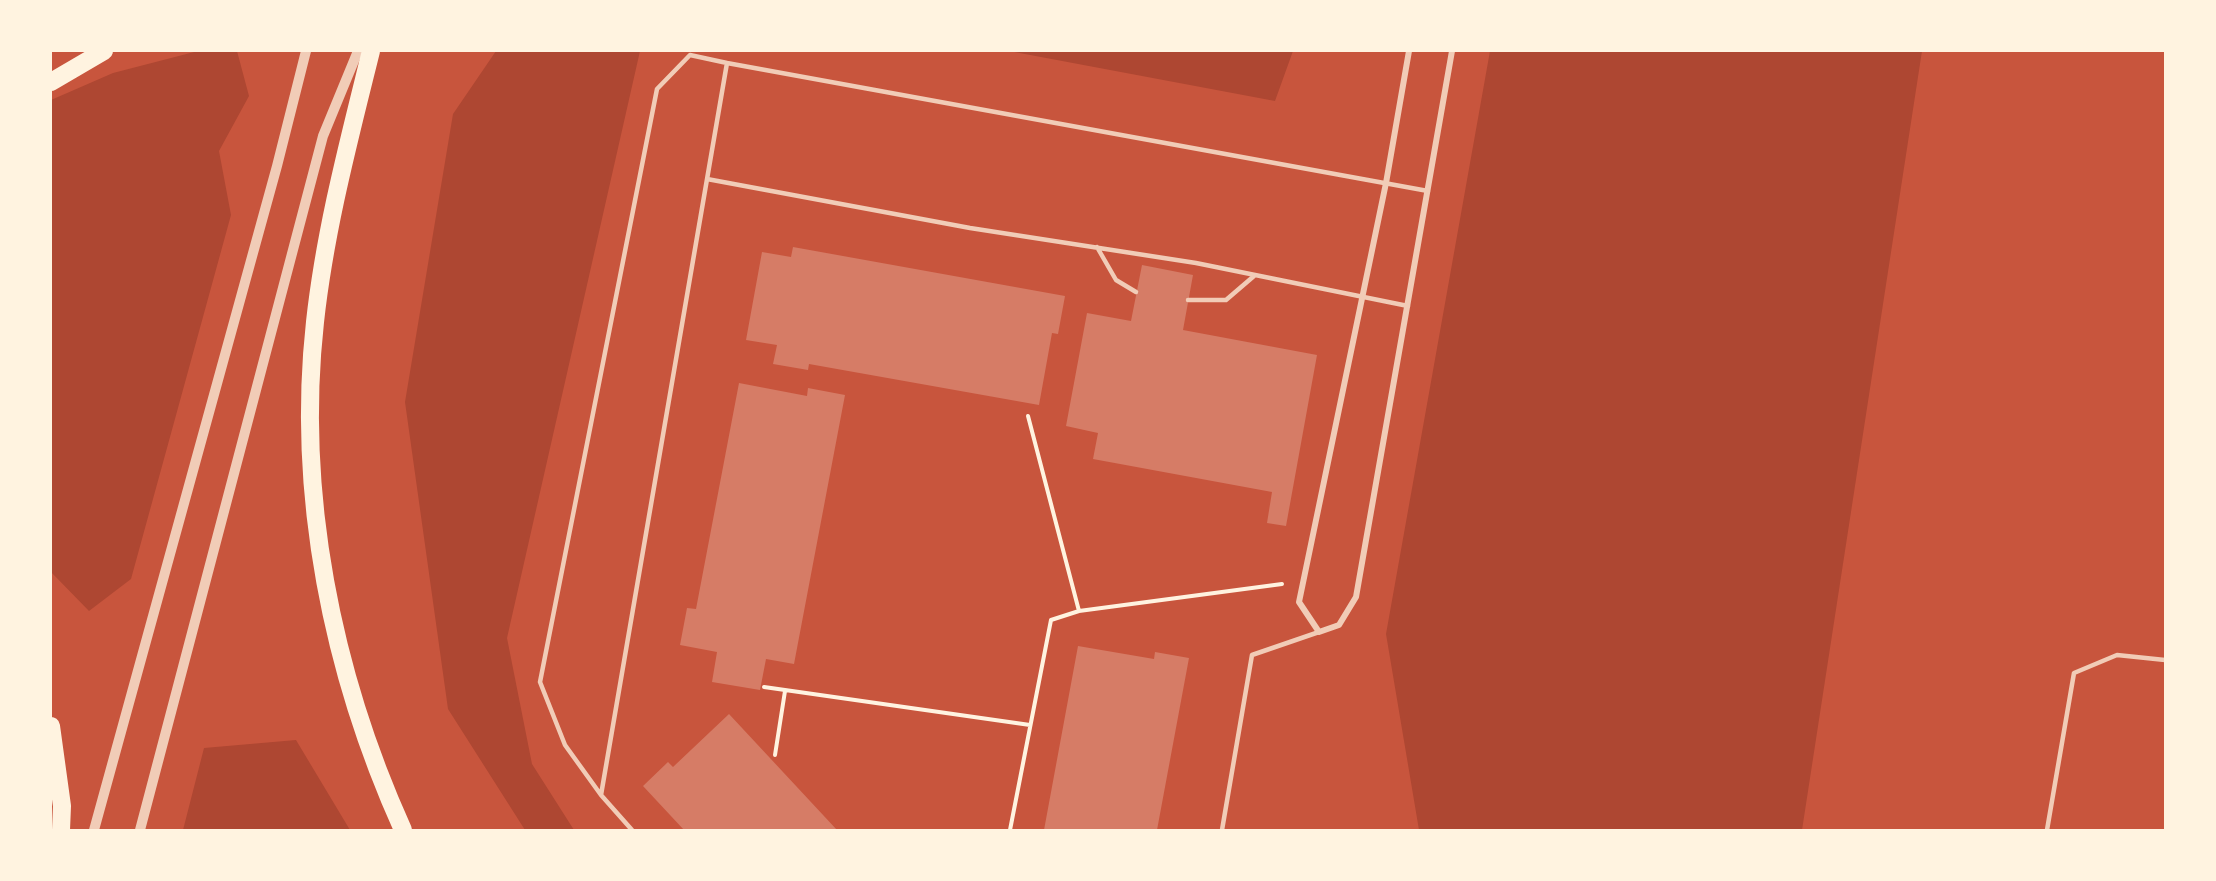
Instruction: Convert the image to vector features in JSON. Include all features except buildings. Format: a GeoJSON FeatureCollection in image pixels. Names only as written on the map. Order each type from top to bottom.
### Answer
{"type":"FeatureCollection","features":[{"type":"Feature","properties":{"kind":"highway"},"geometry":{"type":"LineString","coordinates":[[51,82],[104,51]]}},
{"type":"Feature","properties":{"kind":"highway"},"geometry":{"type":"LineString","coordinates":[[371,51],[326,248],[315,322],[311,430],[315,502],[338,643],[358,719],[403,830]]}},
{"type":"Feature","properties":{"kind":"highway"},"geometry":{"type":"LineString","coordinates":[[51,726],[62,806],[61,830]]}},
{"type":"Feature","properties":{"kind":"street"},"geometry":{"type":"LineString","coordinates":[[94,830],[277,166],[306,51]]}},
{"type":"Feature","properties":{"kind":"street"},"geometry":{"type":"LineString","coordinates":[[140,830],[322,136],[357,51]]}},
{"type":"Feature","properties":{"kind":"street"},"geometry":{"type":"LineString","coordinates":[[1409,51],[1386,183],[1299,602],[1319,632],[1339,625],[1356,597],[1452,51]]}},
{"type":"Feature","properties":{"kind":"lane"},"geometry":{"type":"LineString","coordinates":[[632,830],[601,795],[565,745],[540,682],[657,89],[690,55],[1429,191]]}},
{"type":"Feature","properties":{"kind":"lane"},"geometry":{"type":"LineString","coordinates":[[601,795],[728,63]]}},
{"type":"Feature","properties":{"kind":"lane"},"geometry":{"type":"LineString","coordinates":[[707,179],[970,228],[1196,262],[1254,276],[1408,306]]}},
{"type":"Feature","properties":{"kind":"lane"},"geometry":{"type":"LineString","coordinates":[[1097,247],[1116,280],[1136,292]]}},
{"type":"Feature","properties":{"kind":"lane"},"geometry":{"type":"LineString","coordinates":[[1188,300],[1226,300],[1254,276]]}},
{"type":"Feature","properties":{"kind":"lane"},"geometry":{"type":"LineString","coordinates":[[1222,830],[1252,655],[1319,632]]}},
{"type":"Feature","properties":{"kind":"lane"},"geometry":{"type":"LineString","coordinates":[[2047,830],[2074,673],[2117,655],[2165,660]]}},
{"type":"Feature","properties":{"kind":"path"},"geometry":{"type":"LineString","coordinates":[[1028,416],[1079,610]]}},
{"type":"Feature","properties":{"kind":"path"},"geometry":{"type":"LineString","coordinates":[[1010,830],[1051,620],[1079,610],[1303,581]]}},
{"type":"Feature","properties":{"kind":"path"},"geometry":{"type":"LineString","coordinates":[[764,687],[1030,725]]}},
{"type":"Feature","properties":{"kind":"path"},"geometry":{"type":"LineString","coordinates":[[775,755],[785,691]]}},
{"type":"Feature","properties":{"kind":"shaded area"},"geometry":{"type":"Polygon","coordinates":[[[198,51],[237,51],[249,96],[219,151],[231,215],[131,579],[89,611],[51,572],[51,100],[113,73],[198,51]]]}},
{"type":"Feature","properties":{"kind":"shaded area"},"geometry":{"type":"Polygon","coordinates":[[[496,51],[640,51],[507,638],[532,764],[574,830],[525,830],[448,709],[405,402],[453,114],[496,51]]]}},
{"type":"Feature","properties":{"kind":"shaded area"},"geometry":{"type":"Polygon","coordinates":[[[1009,51],[1293,51],[1275,101],[1009,51]]]}},
{"type":"Feature","properties":{"kind":"shaded area"},"geometry":{"type":"Polygon","coordinates":[[[1490,51],[1922,51],[1802,830],[1419,830],[1386,634],[1490,51]]]}},
{"type":"Feature","properties":{"kind":"shaded area"},"geometry":{"type":"Polygon","coordinates":[[[296,740],[350,830],[183,830],[204,748],[296,740]]]}}]}
